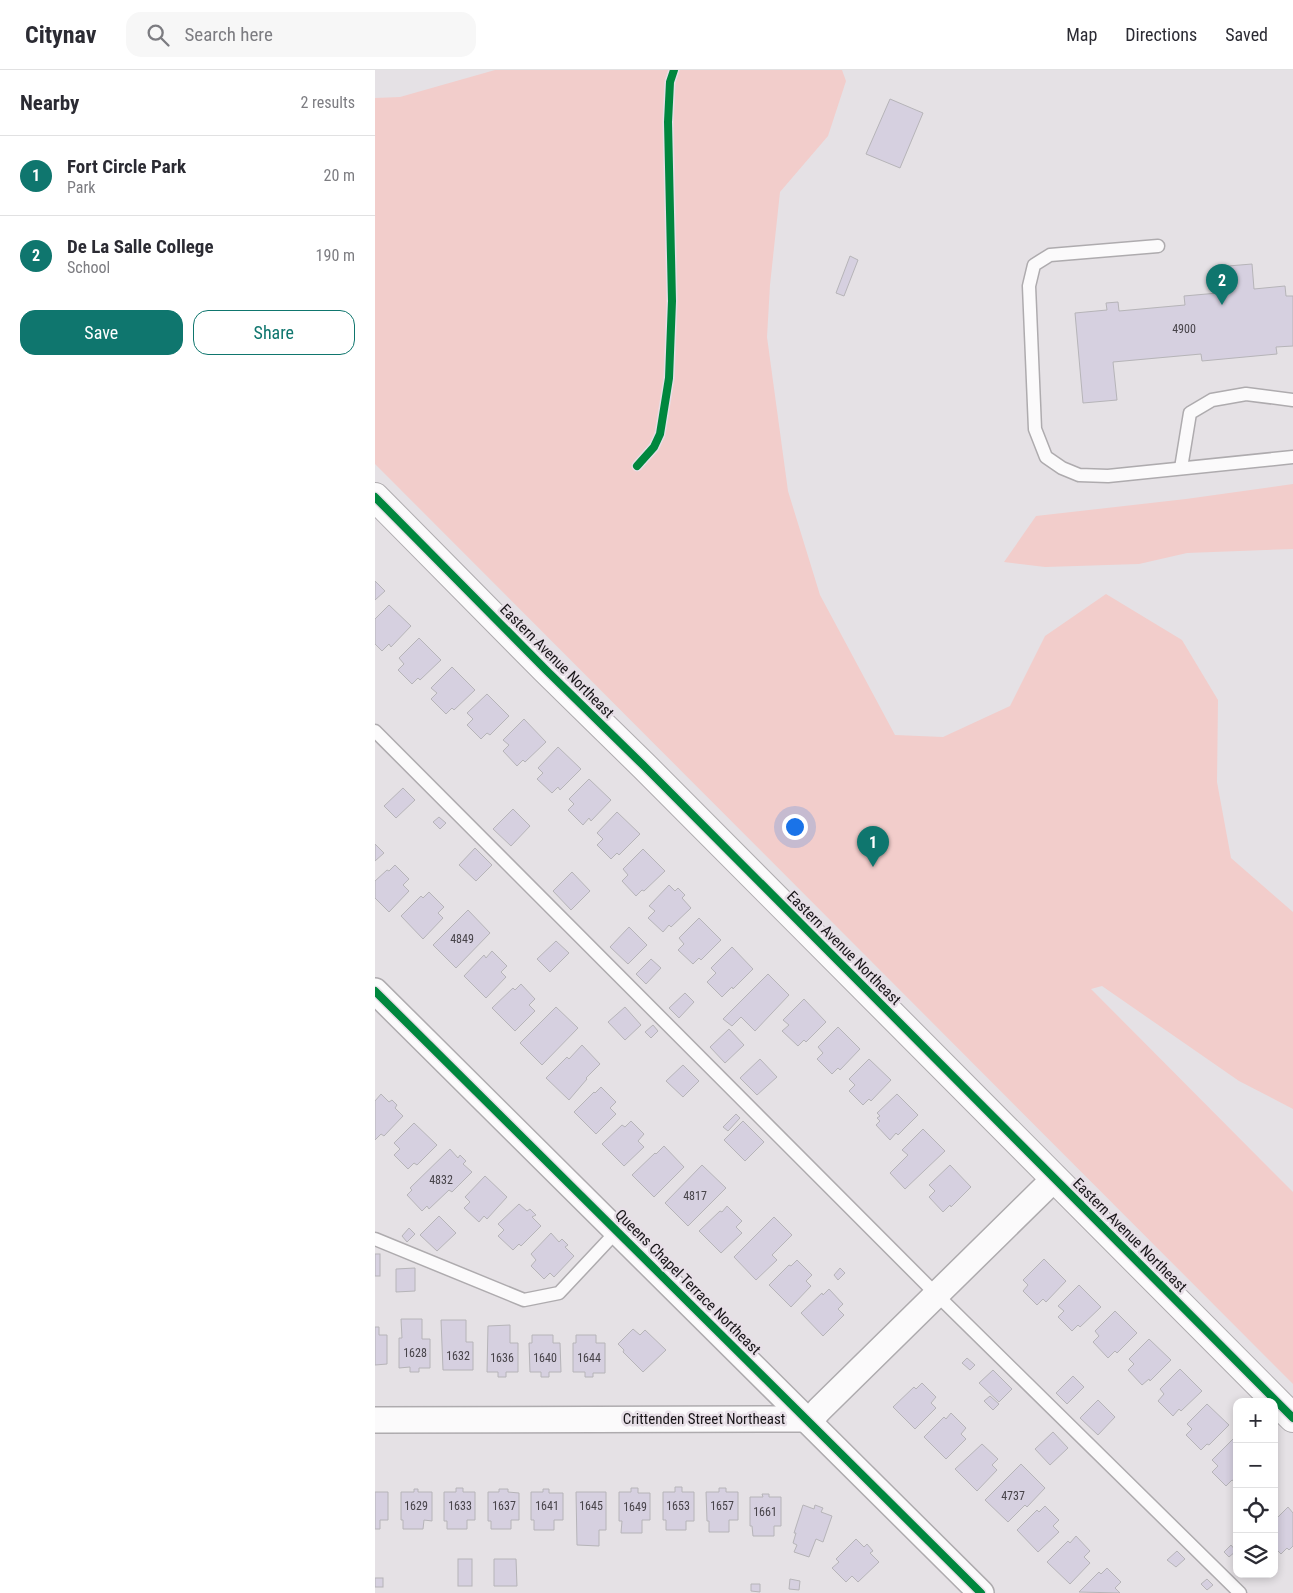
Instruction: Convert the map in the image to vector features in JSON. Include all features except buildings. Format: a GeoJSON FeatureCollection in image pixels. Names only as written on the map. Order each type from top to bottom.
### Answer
{"type":"FeatureCollection","features":[{"type":"Feature","properties":{"kind":"street","name":"Eastern Avenue Northeast"},"geometry":{"type":"LineString","coordinates":[[375,497],[1293,1418]]}},
{"type":"Feature","properties":{"kind":"street","name":"Queens Chapel Terrace Northeast"},"geometry":{"type":"LineString","coordinates":[[375,991],[806,1419],[970,1590]]}},
{"type":"Feature","properties":{"kind":"street","name":"Crittenden Street Northeast"},"geometry":{"type":"LineString","coordinates":[[375,1420],[806,1419],[814,1416],[1055,1178]]}},
{"type":"Feature","properties":{"kind":"lane"},"geometry":{"type":"LineString","coordinates":[[1157,246],[1050,255],[1034,265],[1029,286],[1035,429],[1045,457],[1062,468],[1079,475],[1109,476],[1293,457]]}},
{"type":"Feature","properties":{"kind":"lane"},"geometry":{"type":"LineString","coordinates":[[1181,468],[1190,413],[1212,400],[1246,394],[1293,400]]}},
{"type":"Feature","properties":{"kind":"lane"},"geometry":{"type":"LineString","coordinates":[[375,730],[936,1294],[1240,1593]]}},
{"type":"Feature","properties":{"kind":"lane"},"geometry":{"type":"LineString","coordinates":[[375,1239],[524,1300],[559,1293],[617,1232]]}},
{"type":"Feature","properties":{"kind":"shaded area"},"geometry":{"type":"Polygon","coordinates":[[[495,70],[842,70],[846,81],[828,136],[780,192],[770,285],[767,337],[788,491],[820,595],[895,735],[943,737],[1010,706],[1045,636],[1106,594],[1182,640],[1218,700],[1217,782],[1231,858],[1293,912],[1293,1109],[1239,1081],[1102,986],[1091,989],[1293,1192],[1293,1384],[375,464],[375,98],[400,97],[495,70]]]}},
{"type":"Feature","properties":{"kind":"shaded area"},"geometry":{"type":"Polygon","coordinates":[[[1293,484],[1293,549],[1187,553],[1139,564],[1045,567],[1004,562],[1036,516],[1186,499],[1293,484]]]}},
{"type":"Feature","properties":{"kind":"cycle path"},"geometry":{"type":"LineString","coordinates":[[637,466],[654,447],[660,434],[669,378],[672,301],[668,122],[670,82],[674,70]]}},
{"type":"Feature","properties":{"kind":"cycle path"},"geometry":{"type":"LineString","coordinates":[[375,497],[1293,1418]]}},
{"type":"Feature","properties":{"kind":"cycle path"},"geometry":{"type":"LineString","coordinates":[[375,991],[981,1593]]}},
{"type":"Feature","properties":{"kind":"place","name":"De La Salle College"},"geometry":{"type":"Point","coordinates":[1222,305]}},
{"type":"Feature","properties":{"kind":"place","name":"Fort Circle Park"},"geometry":{"type":"Point","coordinates":[873,867]}}]}
